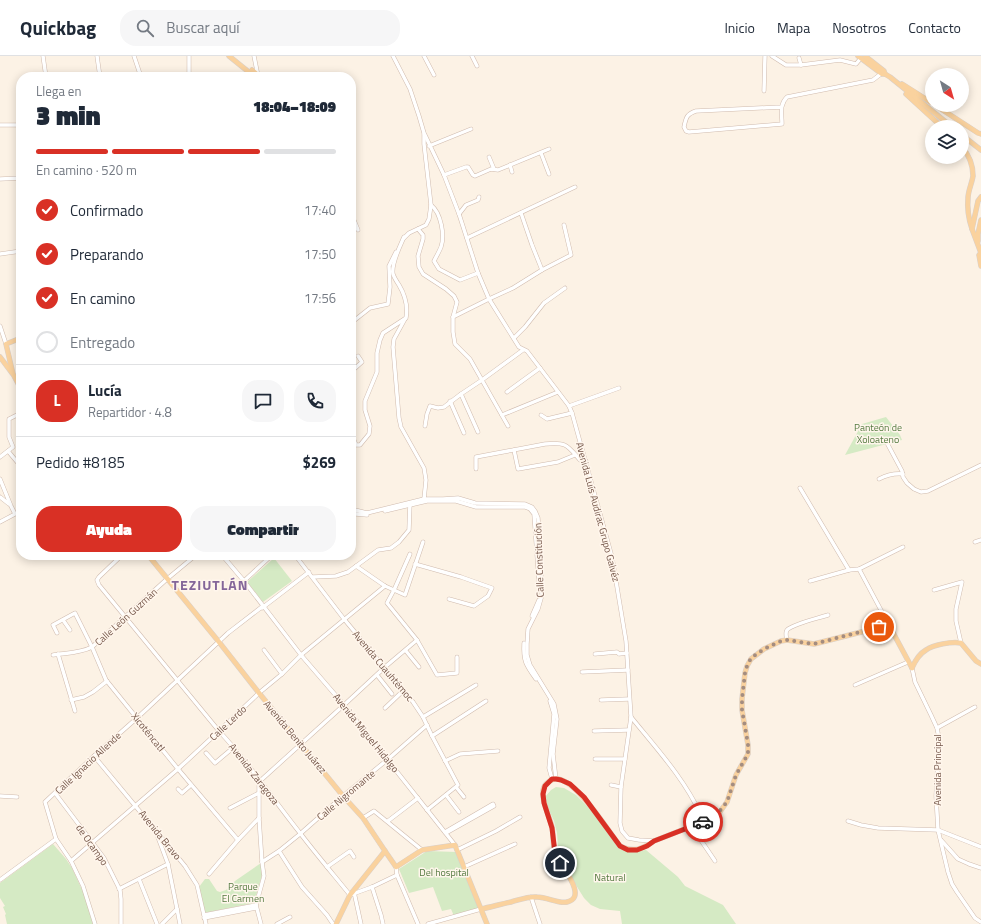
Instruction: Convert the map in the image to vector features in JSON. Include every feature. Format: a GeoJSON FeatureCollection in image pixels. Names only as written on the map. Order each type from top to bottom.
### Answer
{"type":"FeatureCollection","features":[{"type":"Feature","properties":{"kind":"main road"},"geometry":{"type":"LineString","coordinates":[[229,56],[252,72]]}},
{"type":"Feature","properties":{"kind":"main road"},"geometry":{"type":"LineString","coordinates":[[235,56],[238,61]]}},
{"type":"Feature","properties":{"kind":"main road"},"geometry":{"type":"LineString","coordinates":[[861,57],[943,120]]}},
{"type":"Feature","properties":{"kind":"main road"},"geometry":{"type":"LineString","coordinates":[[885,74],[925,98]]}},
{"type":"Feature","properties":{"kind":"main road"},"geometry":{"type":"LineString","coordinates":[[885,74],[934,120]]}},
{"type":"Feature","properties":{"kind":"main road"},"geometry":{"type":"LineString","coordinates":[[946,112],[981,134]]}},
{"type":"Feature","properties":{"kind":"main road"},"geometry":{"type":"LineString","coordinates":[[969,141],[981,150]]}},
{"type":"Feature","properties":{"kind":"main road"},"geometry":{"type":"LineString","coordinates":[[969,158],[973,176],[968,198],[969,220],[981,253],[979,255],[981,266]]}},
{"type":"Feature","properties":{"kind":"main road"},"geometry":{"type":"LineString","coordinates":[[972,229],[978,201],[981,197]]}},
{"type":"Feature","properties":{"kind":"main road"},"geometry":{"type":"LineString","coordinates":[[978,246],[978,234],[981,220]]}},
{"type":"Feature","properties":{"kind":"main road"},"geometry":{"type":"LineString","coordinates":[[13,374],[6,344],[16,340]]}},
{"type":"Feature","properties":{"kind":"main road"},"geometry":{"type":"LineString","coordinates":[[0,357],[16,380]]}},
{"type":"Feature","properties":{"kind":"main road","name":"Avenida Benito Juárez"},"geometry":{"type":"LineString","coordinates":[[152,560],[219,642],[259,694],[363,818],[396,867]]}},
{"type":"Feature","properties":{"kind":"main road"},"geometry":{"type":"LineString","coordinates":[[481,909],[531,897],[562,903],[572,900],[575,895],[575,888],[555,853],[552,828],[544,803],[543,794],[545,786],[554,779],[570,784],[584,797],[620,846],[628,850],[637,850],[647,846],[654,841],[710,819],[718,813],[727,802],[736,775],[748,754],[748,744],[742,710],[745,673],[751,658],[764,649],[781,641],[787,640],[814,644],[885,626],[890,627],[912,668],[918,657],[926,649],[944,643],[957,642],[961,642],[976,661],[981,664]]}},
{"type":"Feature","properties":{"kind":"main road"},"geometry":{"type":"LineString","coordinates":[[396,867],[424,849],[456,847]]}},
{"type":"Feature","properties":{"kind":"main road","name":"Avenida Miguel Hidalgo"},"geometry":{"type":"LineString","coordinates":[[456,847],[487,924]]}},
{"type":"Feature","properties":{"kind":"main road"},"geometry":{"type":"LineString","coordinates":[[334,924],[353,893],[385,851]]}},
{"type":"Feature","properties":{"kind":"street"},"geometry":{"type":"LineString","coordinates":[[43,56],[45,72]]}},
{"type":"Feature","properties":{"kind":"street"},"geometry":{"type":"LineString","coordinates":[[97,56],[99,72]]}},
{"type":"Feature","properties":{"kind":"street"},"geometry":{"type":"LineString","coordinates":[[134,56],[139,72]]}},
{"type":"Feature","properties":{"kind":"street"},"geometry":{"type":"LineString","coordinates":[[189,56],[189,72]]}},
{"type":"Feature","properties":{"kind":"street"},"geometry":{"type":"LineString","coordinates":[[254,56],[257,72]]}},
{"type":"Feature","properties":{"kind":"street"},"geometry":{"type":"LineString","coordinates":[[424,56],[434,74]]}},
{"type":"Feature","properties":{"kind":"street"},"geometry":{"type":"LineString","coordinates":[[472,56],[477,66]]}},
{"type":"Feature","properties":{"kind":"street"},"geometry":{"type":"LineString","coordinates":[[764,91],[765,56]]}},
{"type":"Feature","properties":{"kind":"street"},"geometry":{"type":"LineString","coordinates":[[772,56],[786,65],[801,65],[840,60],[856,64],[861,57]]}},
{"type":"Feature","properties":{"kind":"street"},"geometry":{"type":"LineString","coordinates":[[356,318],[370,308],[388,304],[390,287],[389,266],[404,237],[426,224],[429,219],[431,205],[424,133],[410,89],[394,57]]}},
{"type":"Feature","properties":{"kind":"street"},"geometry":{"type":"LineString","coordinates":[[799,58],[801,65]]}},
{"type":"Feature","properties":{"kind":"street"},"geometry":{"type":"LineString","coordinates":[[781,107],[743,110],[696,111],[690,113],[686,118],[684,126],[686,131],[689,132],[782,124],[781,107],[787,97],[873,80],[885,74]]}},
{"type":"Feature","properties":{"kind":"street"},"geometry":{"type":"LineString","coordinates":[[0,125],[16,125]]}},
{"type":"Feature","properties":{"kind":"street"},"geometry":{"type":"LineString","coordinates":[[429,146],[471,129]]}},
{"type":"Feature","properties":{"kind":"street","name":"Avenida Luís Audirac Grupo Galvéz"},"geometry":{"type":"LineString","coordinates":[[424,133],[444,176],[459,214],[478,273],[489,299],[519,347],[527,351],[569,406],[572,413],[612,557],[618,584],[627,652],[631,717],[621,787],[620,823],[622,831],[628,838],[654,841]]}},
{"type":"Feature","properties":{"kind":"street"},"geometry":{"type":"LineString","coordinates":[[444,176],[466,167],[468,167],[473,176],[475,176],[491,169],[498,170],[549,149]]}},
{"type":"Feature","properties":{"kind":"street"},"geometry":{"type":"LineString","coordinates":[[541,153],[549,174]]}},
{"type":"Feature","properties":{"kind":"street"},"geometry":{"type":"LineString","coordinates":[[489,157],[494,169]]}},
{"type":"Feature","properties":{"kind":"street"},"geometry":{"type":"LineString","coordinates":[[510,165],[512,172]]}},
{"type":"Feature","properties":{"kind":"street"},"geometry":{"type":"LineString","coordinates":[[0,179],[16,178]]}},
{"type":"Feature","properties":{"kind":"street"},"geometry":{"type":"LineString","coordinates":[[467,238],[575,187]]}},
{"type":"Feature","properties":{"kind":"street"},"geometry":{"type":"LineString","coordinates":[[459,214],[466,205],[478,200],[479,197]]}},
{"type":"Feature","properties":{"kind":"street"},"geometry":{"type":"LineString","coordinates":[[431,205],[435,208],[442,227],[443,240],[434,261],[439,269],[460,280],[478,273]]}},
{"type":"Feature","properties":{"kind":"street"},"geometry":{"type":"LineString","coordinates":[[521,213],[542,270]]}},
{"type":"Feature","properties":{"kind":"street"},"geometry":{"type":"LineString","coordinates":[[356,225],[358,230]]}},
{"type":"Feature","properties":{"kind":"street"},"geometry":{"type":"LineString","coordinates":[[453,317],[513,288],[570,255],[564,225]]}},
{"type":"Feature","properties":{"kind":"street"},"geometry":{"type":"LineString","coordinates":[[418,229],[423,235],[418,256],[419,268],[423,274],[454,296],[457,302],[453,317],[455,344],[470,359],[508,426]]}},
{"type":"Feature","properties":{"kind":"street"},"geometry":{"type":"LineString","coordinates":[[404,237],[394,262],[393,274],[402,289],[407,312],[406,318],[394,339],[393,358],[399,418],[401,427],[424,468],[426,480],[424,499]]}},
{"type":"Feature","properties":{"kind":"street"},"geometry":{"type":"LineString","coordinates":[[0,254],[16,252]]}},
{"type":"Feature","properties":{"kind":"street"},"geometry":{"type":"LineString","coordinates":[[514,338],[544,303],[565,288]]}},
{"type":"Feature","properties":{"kind":"street"},"geometry":{"type":"LineString","coordinates":[[356,445],[360,445],[368,434],[370,426],[364,401],[377,372],[377,353],[380,340],[383,333],[406,318]]}},
{"type":"Feature","properties":{"kind":"street"},"geometry":{"type":"LineString","coordinates":[[0,326],[6,344]]}},
{"type":"Feature","properties":{"kind":"street"},"geometry":{"type":"LineString","coordinates":[[425,426],[430,406],[438,408],[444,407],[450,401],[524,350]]}},
{"type":"Feature","properties":{"kind":"street"},"geometry":{"type":"LineString","coordinates":[[356,367],[362,362],[358,356]]}},
{"type":"Feature","properties":{"kind":"street"},"geometry":{"type":"LineString","coordinates":[[507,392],[540,368]]}},
{"type":"Feature","properties":{"kind":"street"},"geometry":{"type":"LineString","coordinates":[[569,406],[619,388]]}},
{"type":"Feature","properties":{"kind":"street"},"geometry":{"type":"LineString","coordinates":[[502,415],[558,392]]}},
{"type":"Feature","properties":{"kind":"street"},"geometry":{"type":"LineString","coordinates":[[461,394],[478,432]]}},
{"type":"Feature","properties":{"kind":"street"},"geometry":{"type":"LineString","coordinates":[[450,401],[464,433]]}},
{"type":"Feature","properties":{"kind":"street"},"geometry":{"type":"LineString","coordinates":[[541,415],[547,419],[572,413]]}},
{"type":"Feature","properties":{"kind":"street"},"geometry":{"type":"LineString","coordinates":[[0,457],[13,447],[9,437],[9,419],[16,416]]}},
{"type":"Feature","properties":{"kind":"street"},"geometry":{"type":"LineString","coordinates":[[476,469],[476,457],[545,444],[560,443],[567,446],[580,460],[586,461]]}},
{"type":"Feature","properties":{"kind":"street"},"geometry":{"type":"LineString","coordinates":[[887,443],[902,471],[903,478],[914,489],[921,492],[928,491],[981,465]]}},
{"type":"Feature","properties":{"kind":"street"},"geometry":{"type":"LineString","coordinates":[[514,450],[518,469],[558,462],[576,455]]}},
{"type":"Feature","properties":{"kind":"street"},"geometry":{"type":"LineString","coordinates":[[8,451],[16,461]]}},
{"type":"Feature","properties":{"kind":"street"},"geometry":{"type":"LineString","coordinates":[[879,479],[888,475],[903,474]]}},
{"type":"Feature","properties":{"kind":"street"},"geometry":{"type":"LineString","coordinates":[[0,479],[15,514],[0,522]]}},
{"type":"Feature","properties":{"kind":"street"},"geometry":{"type":"LineString","coordinates":[[800,488],[849,570]]}},
{"type":"Feature","properties":{"kind":"street"},"geometry":{"type":"LineString","coordinates":[[0,497],[11,506]]}},
{"type":"Feature","properties":{"kind":"street","name":"Calle Constitución"},"geometry":{"type":"LineString","coordinates":[[410,503],[424,499],[458,498],[476,503],[525,504],[532,507],[535,511],[538,518],[542,595],[538,609],[528,630],[526,644],[530,665],[554,704],[556,713],[557,719],[553,754],[554,779]]}},
{"type":"Feature","properties":{"kind":"street","name":"Calle Constitución"},"geometry":{"type":"LineString","coordinates":[[410,503],[427,501],[456,501],[476,507],[525,507],[530,509],[534,514],[540,595],[526,631],[524,658],[528,667],[551,702],[554,714],[549,768],[554,779]]}},
{"type":"Feature","properties":{"kind":"street"},"geometry":{"type":"LineString","coordinates":[[313,577],[336,576],[348,572],[378,550],[391,548],[399,542],[409,530],[410,503],[367,515],[356,514]]}},
{"type":"Feature","properties":{"kind":"street"},"geometry":{"type":"LineString","coordinates":[[975,542],[981,540]]}},
{"type":"Feature","properties":{"kind":"street"},"geometry":{"type":"LineString","coordinates":[[356,566],[385,586],[405,595],[423,542]]}},
{"type":"Feature","properties":{"kind":"street"},"geometry":{"type":"LineString","coordinates":[[810,581],[849,570],[859,569],[903,547]]}},
{"type":"Feature","properties":{"kind":"street"},"geometry":{"type":"LineString","coordinates":[[410,554],[387,603],[417,640],[437,675],[457,673],[457,657]]}},
{"type":"Feature","properties":{"kind":"street","name":"Avenida Zaragoza"},"geometry":{"type":"LineString","coordinates":[[117,560],[99,577],[97,580],[99,585],[219,731],[234,747],[327,867],[353,893]]}},
{"type":"Feature","properties":{"kind":"street","name":"Calle León Guzmán"},"geometry":{"type":"LineString","coordinates":[[92,647],[190,560]]}},
{"type":"Feature","properties":{"kind":"street","name":"Avenida Miguel Hidalgo"},"geometry":{"type":"LineString","coordinates":[[226,560],[301,655],[344,705],[456,847]]}},
{"type":"Feature","properties":{"kind":"street"},"geometry":{"type":"LineString","coordinates":[[244,581],[267,560]]}},
{"type":"Feature","properties":{"kind":"street","name":"Avenida Cuauhtémoc"},"geometry":{"type":"LineString","coordinates":[[299,560],[344,619],[404,690],[423,717],[457,786],[464,797]]}},
{"type":"Feature","properties":{"kind":"street"},"geometry":{"type":"LineString","coordinates":[[415,564],[461,577],[492,588],[488,596],[474,606],[449,599]]}},
{"type":"Feature","properties":{"kind":"street"},"geometry":{"type":"LineString","coordinates":[[859,569],[890,627]]}},
{"type":"Feature","properties":{"kind":"street"},"geometry":{"type":"LineString","coordinates":[[263,606],[309,572]]}},
{"type":"Feature","properties":{"kind":"street"},"geometry":{"type":"LineString","coordinates":[[934,590],[962,582],[956,609],[956,621],[961,642]]}},
{"type":"Feature","properties":{"kind":"street","name":"Calle Lerdo"},"geometry":{"type":"LineString","coordinates":[[71,861],[178,769],[301,655],[385,586]]}},
{"type":"Feature","properties":{"kind":"street","name":"Calle Ignacio Allende"},"geometry":{"type":"LineString","coordinates":[[56,839],[45,802],[228,633],[263,606]]}},
{"type":"Feature","properties":{"kind":"street","name":"Xicoténcatl"},"geometry":{"type":"LineString","coordinates":[[63,620],[75,613],[107,680],[191,785],[238,840]]}},
{"type":"Feature","properties":{"kind":"street"},"geometry":{"type":"LineString","coordinates":[[787,640],[786,631],[793,626],[828,615]]}},
{"type":"Feature","properties":{"kind":"street"},"geometry":{"type":"LineString","coordinates":[[58,633],[53,625],[63,620],[70,630]]}},
{"type":"Feature","properties":{"kind":"street"},"geometry":{"type":"LineString","coordinates":[[261,924],[256,907],[264,876],[259,818],[260,782],[385,667],[406,651],[417,640]]}},
{"type":"Feature","properties":{"kind":"street"},"geometry":{"type":"LineString","coordinates":[[53,655],[80,652],[88,650],[92,647]]}},
{"type":"Feature","properties":{"kind":"street"},"geometry":{"type":"LineString","coordinates":[[264,650],[282,674]]}},
{"type":"Feature","properties":{"kind":"street"},"geometry":{"type":"LineString","coordinates":[[406,651],[419,667]]}},
{"type":"Feature","properties":{"kind":"street"},"geometry":{"type":"LineString","coordinates":[[595,654],[617,652],[619,654],[627,652]]}},
{"type":"Feature","properties":{"kind":"street"},"geometry":{"type":"LineString","coordinates":[[59,654],[71,700],[84,696],[107,680]]}},
{"type":"Feature","properties":{"kind":"street"},"geometry":{"type":"LineString","coordinates":[[855,685],[908,662]]}},
{"type":"Feature","properties":{"kind":"street","name":"Avenida Principal"},"geometry":{"type":"LineString","coordinates":[[912,668],[915,682],[937,728],[939,738],[936,796],[938,830],[948,872],[952,884],[957,892],[975,918],[981,922]]}},
{"type":"Feature","properties":{"kind":"street"},"geometry":{"type":"LineString","coordinates":[[582,672],[628,670]]}},
{"type":"Feature","properties":{"kind":"street"},"geometry":{"type":"LineString","coordinates":[[377,675],[392,694]]}},
{"type":"Feature","properties":{"kind":"street"},"geometry":{"type":"LineString","coordinates":[[423,717],[476,685]]}},
{"type":"Feature","properties":{"kind":"street"},"geometry":{"type":"LineString","coordinates":[[385,708],[404,690]]}},
{"type":"Feature","properties":{"kind":"street"},"geometry":{"type":"LineString","coordinates":[[600,700],[629,699]]}},
{"type":"Feature","properties":{"kind":"street"},"geometry":{"type":"LineString","coordinates":[[432,736],[486,701]]}},
{"type":"Feature","properties":{"kind":"street"},"geometry":{"type":"LineString","coordinates":[[937,728],[976,707]]}},
{"type":"Feature","properties":{"kind":"street"},"geometry":{"type":"LineString","coordinates":[[631,717],[680,778],[695,801],[701,815],[694,826],[714,861]]}},
{"type":"Feature","properties":{"kind":"street","name":"Calle Nigromante"},"geometry":{"type":"LineString","coordinates":[[262,862],[300,834],[427,724]]}},
{"type":"Feature","properties":{"kind":"street"},"geometry":{"type":"LineString","coordinates":[[594,731],[629,730]]}},
{"type":"Feature","properties":{"kind":"street"},"geometry":{"type":"LineString","coordinates":[[206,753],[215,763],[234,747]]}},
{"type":"Feature","properties":{"kind":"street"},"geometry":{"type":"LineString","coordinates":[[445,761],[460,754],[498,751]]}},
{"type":"Feature","properties":{"kind":"street","name":"Avenida Bravo"},"geometry":{"type":"LineString","coordinates":[[94,756],[185,866],[197,885],[206,924]]}},
{"type":"Feature","properties":{"kind":"street"},"geometry":{"type":"LineString","coordinates":[[595,759],[625,759]]}},
{"type":"Feature","properties":{"kind":"street"},"geometry":{"type":"LineString","coordinates":[[178,789],[182,794],[191,785]]}},
{"type":"Feature","properties":{"kind":"street"},"geometry":{"type":"LineString","coordinates":[[611,785],[621,787]]}},
{"type":"Feature","properties":{"kind":"street"},"geometry":{"type":"LineString","coordinates":[[427,810],[457,786]]}},
{"type":"Feature","properties":{"kind":"street","name":"de Ocampo"},"geometry":{"type":"LineString","coordinates":[[55,793],[104,858],[119,890],[121,899],[120,924]]}},
{"type":"Feature","properties":{"kind":"street"},"geometry":{"type":"LineString","coordinates":[[230,808],[259,793]]}},
{"type":"Feature","properties":{"kind":"street"},"geometry":{"type":"LineString","coordinates":[[446,795],[459,812]]}},
{"type":"Feature","properties":{"kind":"street"},"geometry":{"type":"LineString","coordinates":[[0,796],[17,797]]}},
{"type":"Feature","properties":{"kind":"street"},"geometry":{"type":"LineString","coordinates":[[388,821],[418,798]]}},
{"type":"Feature","properties":{"kind":"street"},"geometry":{"type":"LineString","coordinates":[[493,804],[494,806],[445,832],[493,804]]}},
{"type":"Feature","properties":{"kind":"street"},"geometry":{"type":"LineString","coordinates":[[363,818],[374,811],[424,849]]}},
{"type":"Feature","properties":{"kind":"street"},"geometry":{"type":"LineString","coordinates":[[456,847],[496,831],[520,817]]}},
{"type":"Feature","properties":{"kind":"street"},"geometry":{"type":"LineString","coordinates":[[209,874],[259,818]]}},
{"type":"Feature","properties":{"kind":"street"},"geometry":{"type":"LineString","coordinates":[[848,821],[878,828],[938,830],[981,847]]}},
{"type":"Feature","properties":{"kind":"street"},"geometry":{"type":"LineString","coordinates":[[155,828],[168,865],[180,924]]}},
{"type":"Feature","properties":{"kind":"street"},"geometry":{"type":"LineString","coordinates":[[0,880],[56,839],[71,861],[83,886],[95,924]]}},
{"type":"Feature","properties":{"kind":"street"},"geometry":{"type":"LineString","coordinates":[[940,839],[958,859],[981,868]]}},
{"type":"Feature","properties":{"kind":"street"},"geometry":{"type":"LineString","coordinates":[[464,867],[515,844]]}},
{"type":"Feature","properties":{"kind":"street"},"geometry":{"type":"LineString","coordinates":[[278,851],[302,887],[334,924]]}},
{"type":"Feature","properties":{"kind":"street"},"geometry":{"type":"LineString","coordinates":[[327,867],[350,851],[354,856]]}},
{"type":"Feature","properties":{"kind":"street"},"geometry":{"type":"LineString","coordinates":[[119,890],[168,865]]}},
{"type":"Feature","properties":{"kind":"street"},"geometry":{"type":"LineString","coordinates":[[396,867],[397,876],[418,924]]}},
{"type":"Feature","properties":{"kind":"street"},"geometry":{"type":"LineString","coordinates":[[361,924],[353,893],[372,887],[397,876]]}},
{"type":"Feature","properties":{"kind":"street"},"geometry":{"type":"LineString","coordinates":[[139,880],[156,924]]}},
{"type":"Feature","properties":{"kind":"street"},"geometry":{"type":"LineString","coordinates":[[372,887],[383,924]]}},
{"type":"Feature","properties":{"kind":"street"},"geometry":{"type":"LineString","coordinates":[[531,897],[540,924]]}},
{"type":"Feature","properties":{"kind":"street"},"geometry":{"type":"LineString","coordinates":[[204,917],[256,907]]}},
{"type":"Feature","properties":{"kind":"street"},"geometry":{"type":"LineString","coordinates":[[162,924],[177,909]]}},
{"type":"Feature","properties":{"kind":"street"},"geometry":{"type":"LineString","coordinates":[[428,924],[481,909]]}},
{"type":"Feature","properties":{"kind":"street"},"geometry":{"type":"LineString","coordinates":[[277,924],[290,917]]}},
{"type":"Feature","properties":{"kind":"street"},"geometry":{"type":"LineString","coordinates":[[339,917],[340,924]]}},
{"type":"Feature","properties":{"kind":"green space","name":"Panteón de Xoloateno"},"geometry":{"type":"Polygon","coordinates":[[[886,417],[900,435],[902,440],[845,455],[862,424],[886,417]]]}},
{"type":"Feature","properties":{"kind":"green space"},"geometry":{"type":"Polygon","coordinates":[[[272,560],[276,560],[292,581],[263,602],[247,582],[272,560]]]}},
{"type":"Feature","properties":{"kind":"green space","name":"Natural"},"geometry":{"type":"Polygon","coordinates":[[[556,787],[564,788],[576,795],[602,823],[616,843],[632,852],[646,850],[678,877],[685,886],[723,905],[736,924],[622,924],[620,911],[600,909],[591,905],[584,898],[561,861],[554,821],[545,801],[545,797],[556,787]]]}},
{"type":"Feature","properties":{"kind":"green space"},"geometry":{"type":"Polygon","coordinates":[[[53,844],[72,868],[84,894],[93,924],[7,924],[6,914],[3,907],[5,906],[0,898],[0,883],[53,844]]]}},
{"type":"Feature","properties":{"kind":"green space","name":"Del hospital"},"geometry":{"type":"Polygon","coordinates":[[[427,851],[457,852],[480,909],[454,916],[451,909],[442,911],[433,887],[409,893],[399,869],[427,851]]]}},
{"type":"Feature","properties":{"kind":"green space","name":"Parque El Carmen"},"geometry":{"type":"Polygon","coordinates":[[[261,863],[262,875],[254,903],[204,913],[199,887],[205,879],[209,879],[217,891],[220,892],[226,890],[235,881],[261,863]]]}},
{"type":"Feature","properties":{"kind":"way so far"},"geometry":{"type":"LineString","coordinates":[[703,822],[718,813],[727,802],[732,784],[748,754],[742,699],[745,673],[751,658],[764,649],[781,641],[787,640],[814,644],[879,627]]}},
{"type":"Feature","properties":{"kind":"district","name":"TEZIUTLÁN"},"geometry":{"type":"Point","coordinates":[210,584]}},
{"type":"Feature","properties":{"kind":"route"},"geometry":{"type":"LineString","coordinates":[[560,863],[555,853],[552,828],[544,803],[543,794],[545,786],[552,779],[561,780],[570,784],[584,797],[620,846],[628,850],[637,850],[654,841],[703,822]]}}]}
